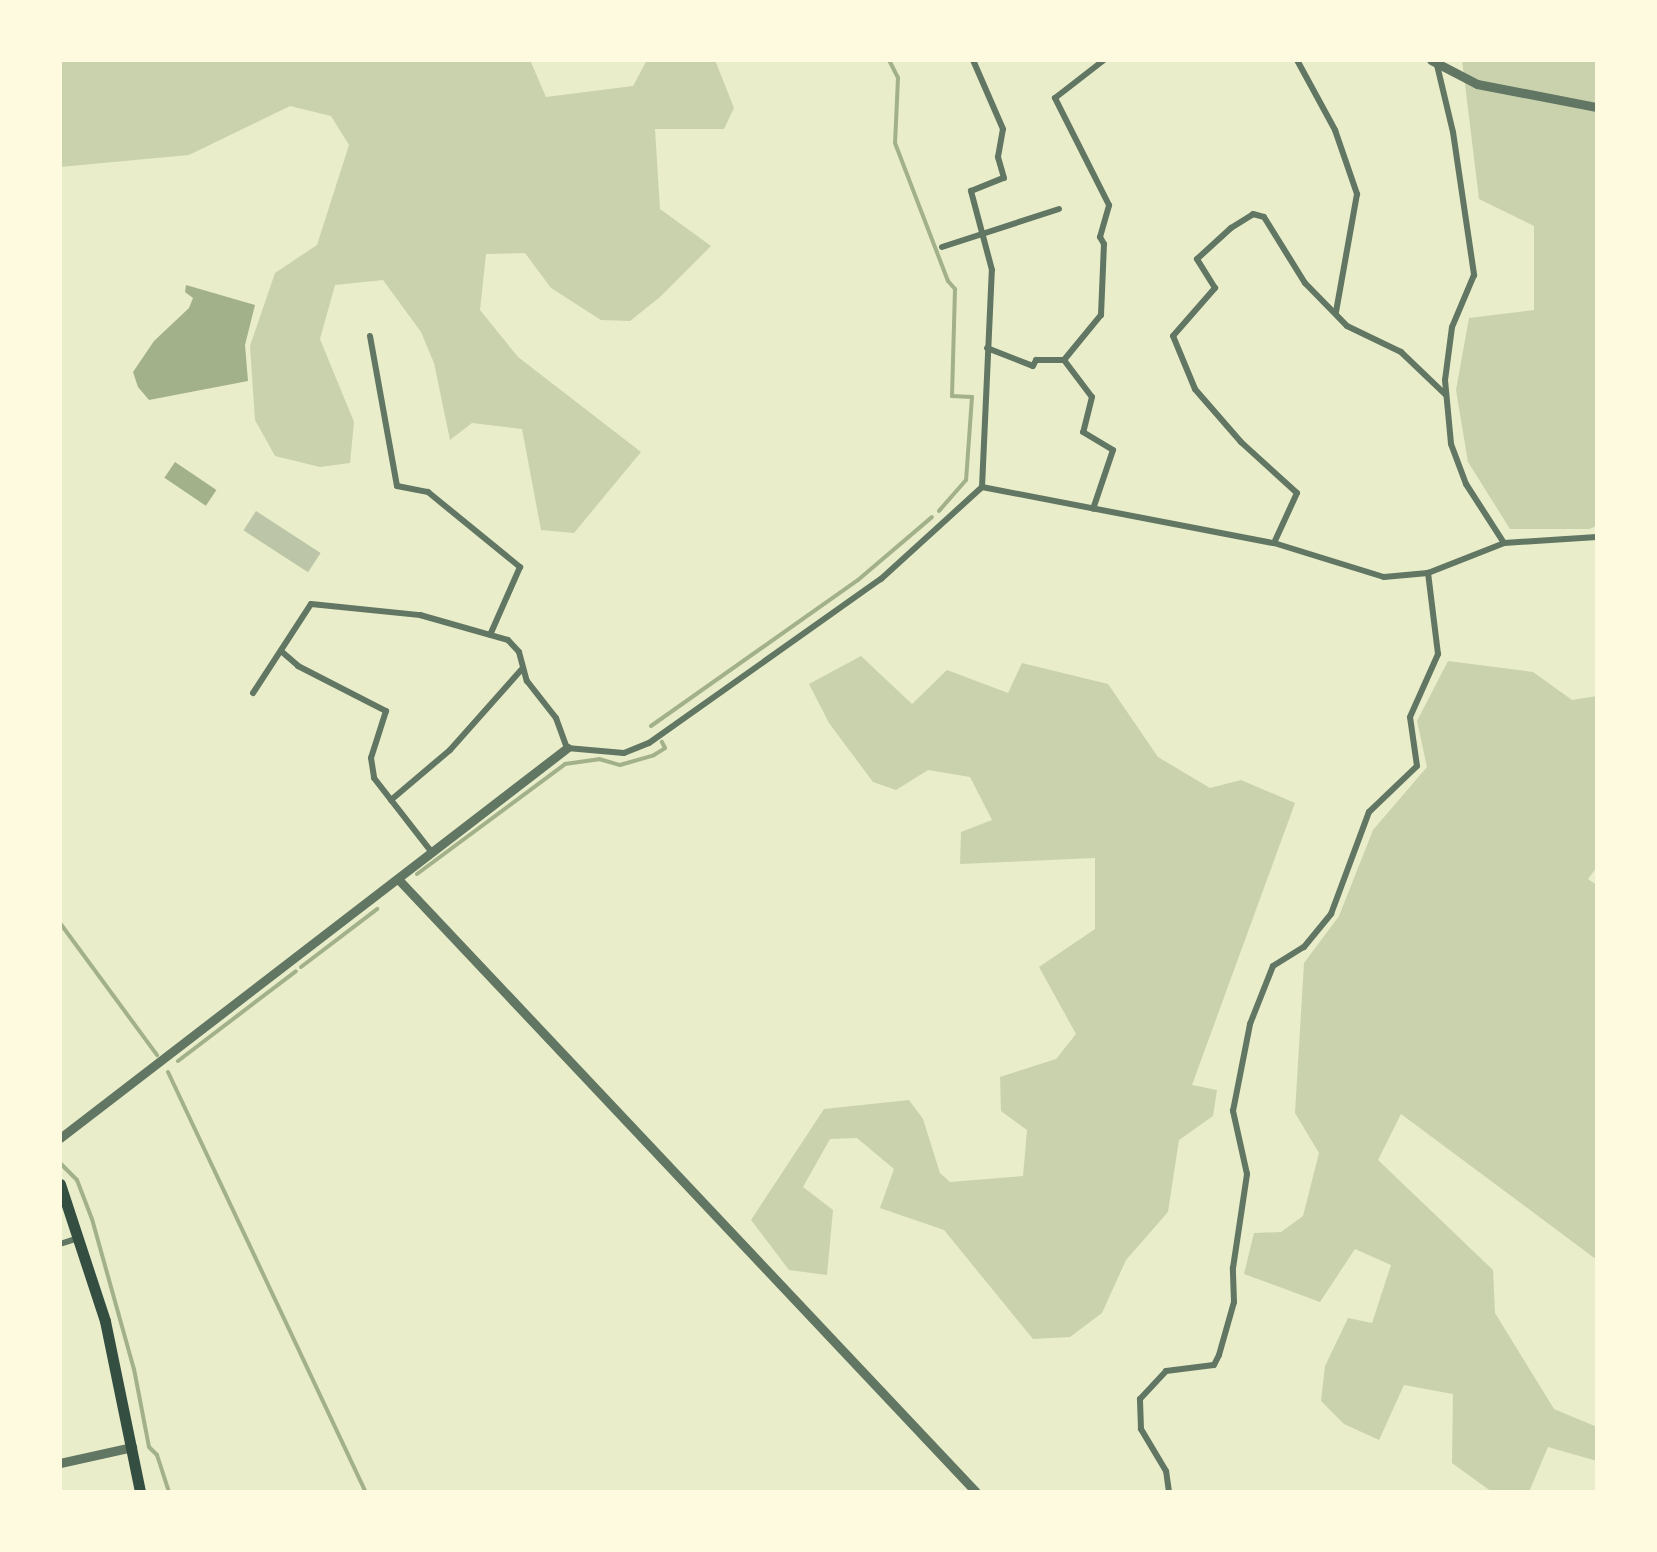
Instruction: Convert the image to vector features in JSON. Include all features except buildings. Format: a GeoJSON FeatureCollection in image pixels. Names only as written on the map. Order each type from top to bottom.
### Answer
{"type":"FeatureCollection","features":[{"type":"Feature","properties":{"kind":"highway"},"geometry":{"type":"LineString","coordinates":[[60,1184],[110,1338],[140,1492]]}},
{"type":"Feature","properties":{"kind":"street"},"geometry":{"type":"LineString","coordinates":[[60,1138],[567,748],[624,753],[650,743],[881,579],[982,487],[992,270],[971,190],[1004,178],[998,157],[1003,130],[973,60]]}},
{"type":"Feature","properties":{"kind":"street"},"geometry":{"type":"LineString","coordinates":[[1064,360],[1101,314],[1104,244],[1100,237],[1109,206],[1056,98],[1104,60]]}},
{"type":"Feature","properties":{"kind":"street"},"geometry":{"type":"LineString","coordinates":[[1296,60],[1335,130],[1357,194],[1336,312]]}},
{"type":"Feature","properties":{"kind":"street"},"geometry":{"type":"LineString","coordinates":[[1434,62],[1478,84],[1597,108]]}},
{"type":"Feature","properties":{"kind":"street"},"geometry":{"type":"LineString","coordinates":[[1434,62],[1452,132],[1474,275],[1452,327],[1446,395],[1454,458],[1504,543]]}},
{"type":"Feature","properties":{"kind":"street"},"geometry":{"type":"LineString","coordinates":[[942,247],[1058,209]]}},
{"type":"Feature","properties":{"kind":"street"},"geometry":{"type":"LineString","coordinates":[[1274,543],[1297,494],[1241,442],[1195,389],[1173,336],[1215,288],[1197,259],[1252,214],[1270,222],[1305,284],[1359,334],[1402,352],[1446,395]]}},
{"type":"Feature","properties":{"kind":"street"},"geometry":{"type":"LineString","coordinates":[[370,336],[398,486],[428,492],[520,567],[490,635]]}},
{"type":"Feature","properties":{"kind":"street"},"geometry":{"type":"LineString","coordinates":[[987,348],[1033,366],[1036,360],[1064,360]]}},
{"type":"Feature","properties":{"kind":"street"},"geometry":{"type":"LineString","coordinates":[[1064,360],[1092,397],[1083,432],[1112,450],[1093,509]]}},
{"type":"Feature","properties":{"kind":"street"},"geometry":{"type":"LineString","coordinates":[[982,487],[1274,543],[1384,577],[1428,573],[1504,543],[1597,537]]}},
{"type":"Feature","properties":{"kind":"street"},"geometry":{"type":"LineString","coordinates":[[1169,1492],[1166,1471],[1141,1429],[1140,1399],[1166,1371],[1214,1365],[1219,1355],[1234,1302],[1233,1268],[1247,1174],[1234,1111],[1250,1024],[1273,966],[1304,947],[1331,914],[1364,820],[1418,766],[1410,717],[1438,654],[1428,573]]}},
{"type":"Feature","properties":{"kind":"street"},"geometry":{"type":"LineString","coordinates":[[253,693],[311,604],[420,615],[514,645],[520,670],[556,718],[567,748]]}},
{"type":"Feature","properties":{"kind":"street"},"geometry":{"type":"LineString","coordinates":[[281,651],[298,666],[386,711],[370,765],[391,800],[430,850]]}},
{"type":"Feature","properties":{"kind":"street"},"geometry":{"type":"LineString","coordinates":[[391,800],[450,750],[520,670]]}},
{"type":"Feature","properties":{"kind":"street"},"geometry":{"type":"LineString","coordinates":[[398,880],[976,1492]]}},
{"type":"Feature","properties":{"kind":"street"},"geometry":{"type":"LineString","coordinates":[[60,1244],[78,1238]]}},
{"type":"Feature","properties":{"kind":"street"},"geometry":{"type":"LineString","coordinates":[[60,1463],[132,1446]]}},
{"type":"Feature","properties":{"kind":"shaded area"},"geometry":{"type":"Polygon","coordinates":[[[60,60],[530,60],[546,97],[633,86],[647,60],[715,60],[734,108],[724,129],[655,129],[660,209],[711,246],[660,297],[630,321],[601,320],[551,288],[525,253],[486,254],[480,310],[518,357],[641,452],[574,533],[541,530],[522,429],[472,423],[450,440],[434,363],[421,332],[383,280],[335,285],[320,339],[354,422],[350,463],[320,467],[275,456],[255,420],[250,346],[275,273],[317,245],[349,145],[331,116],[290,106],[189,155],[60,167],[60,60]]]}},
{"type":"Feature","properties":{"kind":"shaded area"},"geometry":{"type":"Polygon","coordinates":[[[1462,60],[1597,60],[1597,526],[1589,529],[1510,529],[1468,462],[1456,390],[1469,318],[1534,310],[1534,226],[1479,199],[1462,60]]]}},
{"type":"Feature","properties":{"kind":"shaded area"},"geometry":{"type":"Polygon","coordinates":[[[186,285],[255,305],[245,345],[248,381],[149,400],[138,387],[133,372],[154,341],[189,308],[193,298],[185,292],[186,285]]]}},
{"type":"Feature","properties":{"kind":"shaded area"},"geometry":{"type":"Polygon","coordinates":[[[175,462],[216,490],[206,506],[164,478],[175,462]]]}},
{"type":"Feature","properties":{"kind":"shaded area"},"geometry":{"type":"Polygon","coordinates":[[[861,656],[912,704],[947,670],[1008,693],[1022,663],[1108,684],[1158,757],[1210,788],[1241,780],[1295,803],[1192,1085],[1217,1090],[1213,1116],[1179,1140],[1168,1212],[1126,1260],[1102,1313],[1070,1337],[1033,1339],[944,1230],[880,1208],[894,1169],[857,1138],[830,1139],[803,1187],[833,1210],[827,1275],[789,1270],[751,1220],[824,1109],[909,1100],[923,1119],[940,1173],[950,1182],[1023,1176],[1027,1130],[1001,1111],[1000,1077],[1056,1059],[1076,1034],[1039,967],[1095,929],[1095,858],[960,864],[961,832],[992,820],[970,777],[928,770],[896,790],[873,782],[829,723],[809,684],[861,656]]]}},
{"type":"Feature","properties":{"kind":"shaded area"},"geometry":{"type":"Polygon","coordinates":[[[1448,661],[1533,672],[1572,700],[1597,696],[1597,867],[1588,879],[1597,885],[1597,1260],[1401,1114],[1378,1160],[1493,1270],[1495,1313],[1554,1409],[1597,1427],[1597,1461],[1548,1447],[1529,1492],[1492,1492],[1452,1463],[1453,1394],[1404,1385],[1379,1440],[1344,1424],[1321,1401],[1325,1366],[1348,1318],[1372,1323],[1391,1265],[1355,1249],[1320,1302],[1244,1274],[1254,1233],[1281,1232],[1303,1216],[1319,1153],[1295,1113],[1304,963],[1339,916],[1373,830],[1427,767],[1417,721],[1448,661]]]}},
{"type":"Feature","properties":{"kind":"waterway"},"geometry":{"type":"LineString","coordinates":[[889,60],[898,78],[895,143],[948,281],[955,289],[952,396],[972,397],[966,480],[939,511]]}},
{"type":"Feature","properties":{"kind":"waterway"},"geometry":{"type":"LineString","coordinates":[[651,726],[858,580],[932,517]]}},
{"type":"Feature","properties":{"kind":"waterway"},"geometry":{"type":"LineString","coordinates":[[417,874],[565,764],[599,759],[620,765],[654,755],[665,748],[662,742]]}},
{"type":"Feature","properties":{"kind":"waterway"},"geometry":{"type":"LineString","coordinates":[[301,967],[377,909]]}},
{"type":"Feature","properties":{"kind":"waterway"},"geometry":{"type":"LineString","coordinates":[[60,923],[157,1055]]}},
{"type":"Feature","properties":{"kind":"waterway"},"geometry":{"type":"LineString","coordinates":[[178,1061],[296,971]]}},
{"type":"Feature","properties":{"kind":"waterway"},"geometry":{"type":"LineString","coordinates":[[168,1072],[366,1492]]}},
{"type":"Feature","properties":{"kind":"waterway"},"geometry":{"type":"LineString","coordinates":[[60,1163],[77,1180],[92,1219],[134,1369],[149,1447],[157,1455],[169,1492]]}}]}
